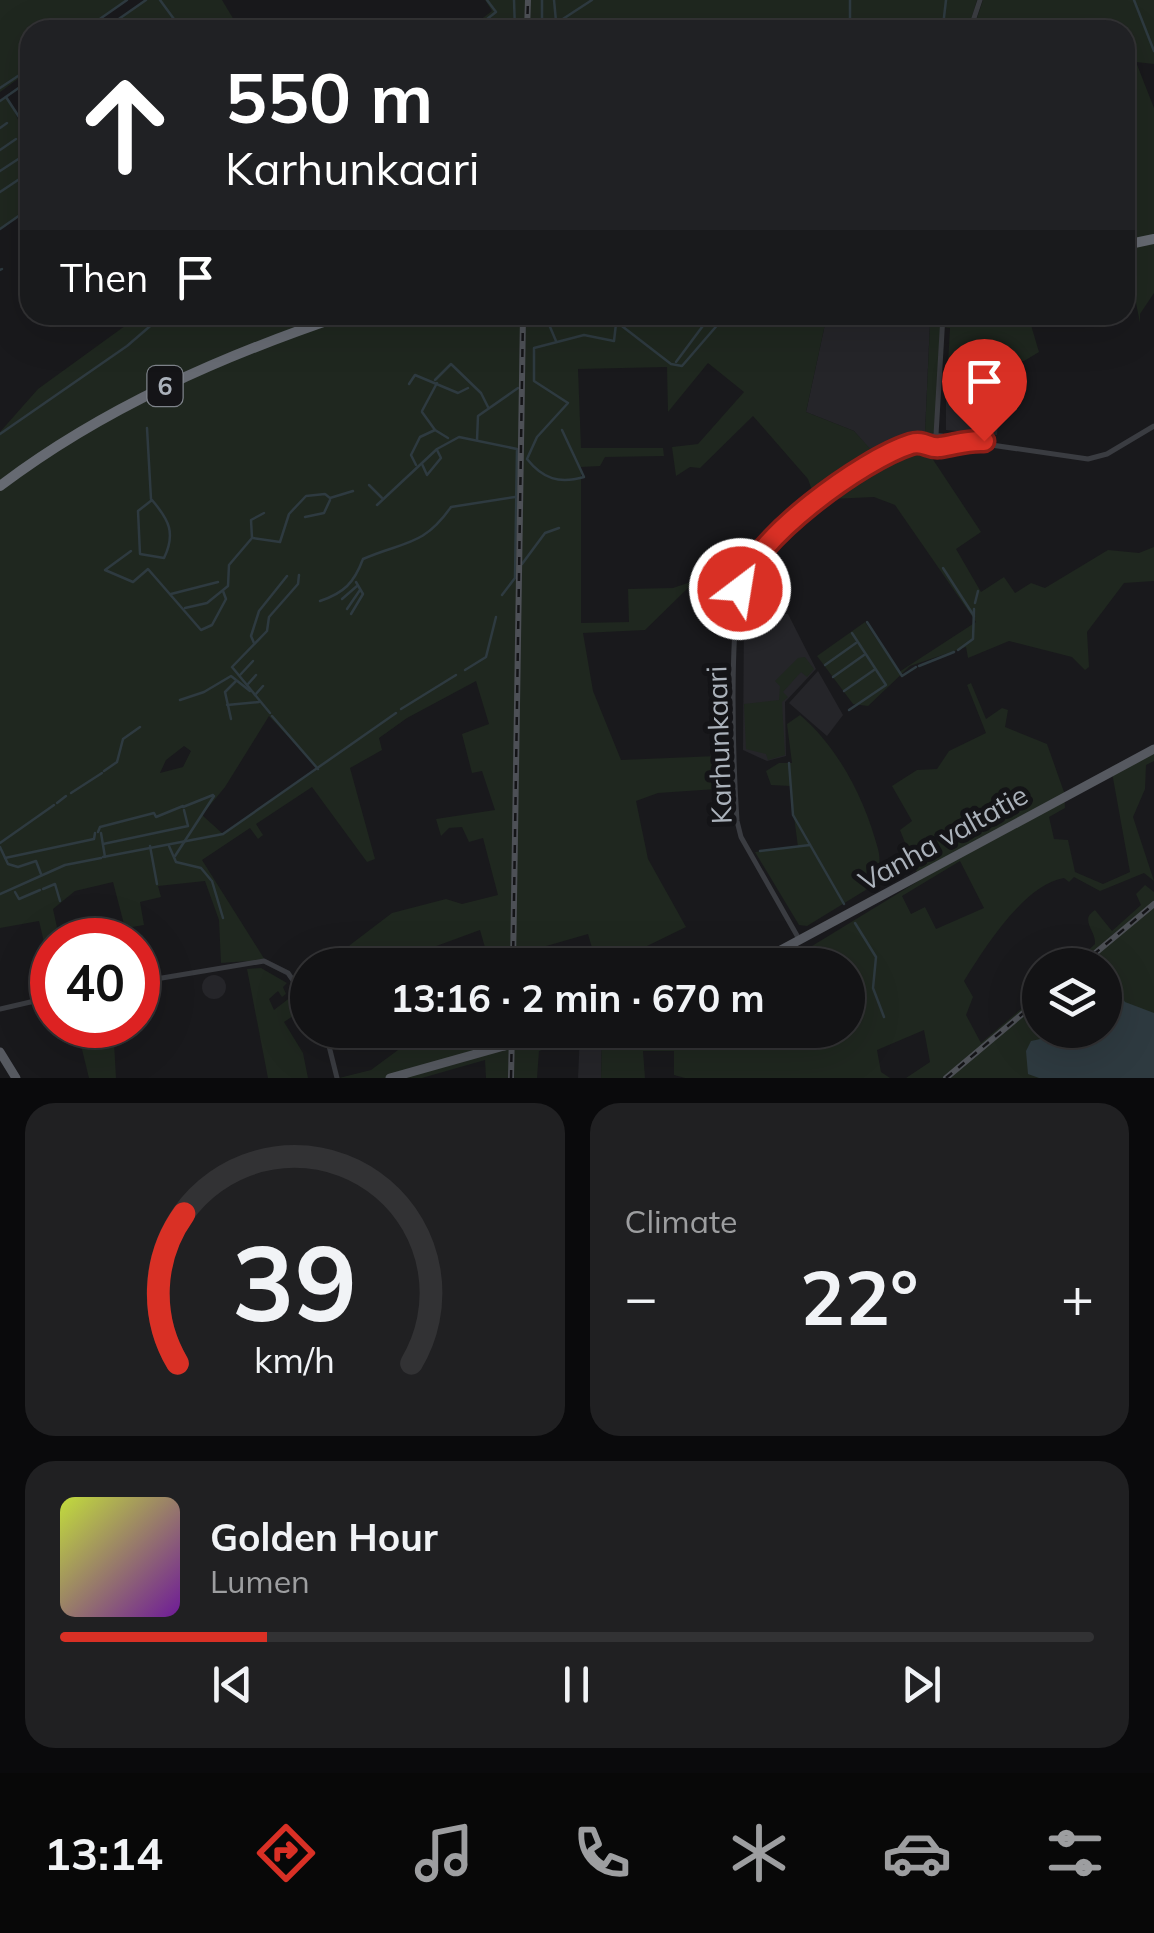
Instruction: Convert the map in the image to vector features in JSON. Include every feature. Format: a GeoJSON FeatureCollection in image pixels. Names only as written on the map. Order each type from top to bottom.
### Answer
{"type":"FeatureCollection","features":[{"type":"Feature","properties":{"kind":"highway","name":"6"},"geometry":{"type":"LineString","coordinates":[[0,482],[109,408],[164,381],[302,325]]}},
{"type":"Feature","properties":{"kind":"highway","name":"6"},"geometry":{"type":"LineString","coordinates":[[0,482],[166,385],[319,325]]}},
{"type":"Feature","properties":{"kind":"main road","name":"Vanha valtatie"},"geometry":{"type":"LineString","coordinates":[[788,948],[1154,749]]}},
{"type":"Feature","properties":{"kind":"main road"},"geometry":{"type":"LineString","coordinates":[[390,1078],[497,1048]]}},
{"type":"Feature","properties":{"kind":"main road"},"geometry":{"type":"LineString","coordinates":[[0,1052],[16,1078]]}},
{"type":"Feature","properties":{"kind":"street"},"geometry":{"type":"LineString","coordinates":[[938,439],[943,325]]}},
{"type":"Feature","properties":{"kind":"street","name":"Karhunkaari"},"geometry":{"type":"LineString","coordinates":[[800,942],[742,838],[736,770],[738,608],[747,566],[844,481],[878,458],[918,442],[962,440],[1088,459],[1106,454],[1154,426]]}},
{"type":"Feature","properties":{"kind":"street"},"geometry":{"type":"LineString","coordinates":[[160,978],[264,961],[290,977]]}},
{"type":"Feature","properties":{"kind":"street"},"geometry":{"type":"LineString","coordinates":[[0,1009],[30,1002]]}},
{"type":"Feature","properties":{"kind":"street"},"geometry":{"type":"LineString","coordinates":[[330,1048],[338,1078]]}},
{"type":"Feature","properties":{"kind":"shaded area"},"geometry":{"type":"Polygon","coordinates":[[[0,0],[127,0],[100,20],[20,20],[20,77],[0,92],[0,0]]]}},
{"type":"Feature","properties":{"kind":"shaded area"},"geometry":{"type":"Polygon","coordinates":[[[146,0],[222,0],[234,20],[117,20],[146,0]]]}},
{"type":"Feature","properties":{"kind":"shaded area"},"geometry":{"type":"Polygon","coordinates":[[[485,0],[977,0],[971,20],[480,20],[492,11],[485,0]]]}},
{"type":"Feature","properties":{"kind":"shaded area"},"geometry":{"type":"Polygon","coordinates":[[[983,0],[1154,0],[1154,64],[1136,62],[1154,108],[1154,293],[1140,314],[1140,323],[1135,298],[1135,20],[976,20],[983,0]]]}},
{"type":"Feature","properties":{"kind":"shaded area"},"geometry":{"type":"Polygon","coordinates":[[[6,97],[20,126],[20,215],[0,229],[0,101],[6,97]]]}},
{"type":"Feature","properties":{"kind":"shaded area"},"geometry":{"type":"Polygon","coordinates":[[[126,325],[825,325],[806,412],[854,431],[875,454],[925,433],[930,325],[1031,325],[1039,352],[1024,361],[991,361],[992,399],[946,400],[950,328],[941,327],[935,432],[884,452],[815,499],[808,479],[753,416],[700,468],[690,467],[676,476],[672,447],[698,444],[744,392],[708,363],[668,412],[667,367],[578,369],[581,448],[663,448],[664,456],[605,457],[600,466],[581,467],[581,623],[629,622],[628,589],[673,588],[714,574],[736,577],[733,586],[688,588],[645,630],[583,633],[593,691],[621,760],[717,756],[719,776],[731,783],[731,788],[658,793],[636,801],[648,859],[686,927],[647,948],[592,948],[588,934],[539,948],[485,948],[480,930],[431,948],[348,948],[392,913],[446,899],[462,904],[498,895],[483,838],[469,842],[462,827],[449,828],[441,836],[436,819],[495,810],[482,771],[472,773],[462,734],[489,724],[476,681],[407,718],[379,738],[382,750],[350,768],[375,859],[367,862],[312,787],[256,824],[263,835],[258,839],[250,828],[202,860],[265,960],[221,963],[219,920],[205,881],[158,886],[161,897],[140,902],[143,918],[122,918],[113,882],[75,891],[53,909],[55,918],[30,918],[30,923],[0,928],[0,432],[38,389],[126,325]],[[269,716],[225,787],[202,815],[223,834],[318,769],[269,716]],[[184,746],[166,760],[160,773],[183,767],[191,751],[184,746]]]}},
{"type":"Feature","properties":{"kind":"shaded area"},"geometry":{"type":"Polygon","coordinates":[[[825,325],[930,325],[925,434],[874,454],[854,431],[806,412],[825,325]]]}},
{"type":"Feature","properties":{"kind":"shaded area"},"geometry":{"type":"Polygon","coordinates":[[[1000,399],[997,435],[946,430],[946,400],[1000,399]]]}},
{"type":"Feature","properties":{"kind":"shaded area"},"geometry":{"type":"Polygon","coordinates":[[[926,449],[981,532],[956,549],[981,592],[1004,577],[1015,593],[1031,583],[1045,588],[1108,550],[1139,553],[1154,547],[1154,581],[1124,583],[1087,632],[1089,667],[1085,670],[1072,657],[1009,641],[968,658],[966,647],[910,666],[868,706],[853,704],[817,656],[865,622],[899,672],[976,622],[895,505],[874,497],[831,499],[886,462],[926,449]]]}},
{"type":"Feature","properties":{"kind":"shaded area"},"geometry":{"type":"Polygon","coordinates":[[[764,555],[791,585],[750,587],[747,606],[743,606],[751,571],[764,555]]]}},
{"type":"Feature","properties":{"kind":"shaded area"},"geometry":{"type":"Polygon","coordinates":[[[744,613],[788,614],[816,669],[785,702],[786,756],[767,761],[743,750],[744,613]]]}},
{"type":"Feature","properties":{"kind":"shaded area"},"geometry":{"type":"Polygon","coordinates":[[[805,657],[814,669],[807,677],[801,672],[783,692],[788,697],[782,702],[785,755],[768,760],[766,754],[746,749],[744,704],[779,700],[780,686],[775,681],[798,658],[805,657]]]}},
{"type":"Feature","properties":{"kind":"shaded area"},"geometry":{"type":"Polygon","coordinates":[[[818,671],[843,715],[827,736],[789,703],[818,671]]]}},
{"type":"Feature","properties":{"kind":"shaded area"},"geometry":{"type":"Polygon","coordinates":[[[971,683],[986,719],[1002,708],[1008,710],[1005,727],[1047,744],[1064,792],[1065,808],[1049,817],[1054,839],[1068,840],[1075,872],[1103,884],[1130,872],[1111,767],[1154,745],[1154,761],[1146,765],[1145,789],[1133,817],[1154,881],[1144,873],[1100,891],[1074,877],[1069,882],[1064,878],[1049,883],[1007,919],[964,981],[973,997],[966,1015],[981,1043],[1022,1008],[1022,1048],[1122,1048],[1122,948],[1091,948],[1095,939],[1088,918],[1095,910],[1112,931],[1141,905],[1136,894],[1145,885],[1154,892],[1154,1072],[1072,1078],[906,1078],[930,1062],[924,1030],[877,1050],[881,1072],[890,1078],[685,1078],[674,1075],[674,1051],[643,1051],[645,1078],[601,1078],[602,1048],[865,1048],[865,948],[807,948],[920,880],[900,830],[912,821],[892,786],[917,770],[937,769],[949,751],[986,733],[967,685],[971,683]],[[960,861],[902,896],[911,914],[925,907],[936,929],[984,908],[960,861]]]}},
{"type":"Feature","properties":{"kind":"shaded area"},"geometry":{"type":"Polygon","coordinates":[[[800,715],[827,743],[858,794],[878,849],[882,880],[807,926],[799,925],[755,852],[798,847],[790,786],[771,785],[766,771],[779,763],[792,763],[787,724],[800,715]]]}},
{"type":"Feature","properties":{"kind":"shaded area"},"geometry":{"type":"Polygon","coordinates":[[[261,968],[287,983],[283,987],[286,994],[282,997],[278,991],[269,999],[274,1010],[290,998],[290,1018],[284,1022],[290,1032],[290,1048],[300,1048],[303,1053],[308,1078],[268,1078],[247,969],[261,968]]]}},
{"type":"Feature","properties":{"kind":"shaded area"},"geometry":{"type":"Polygon","coordinates":[[[214,975],[226,987],[214,999],[202,987],[214,975]]]}},
{"type":"Feature","properties":{"kind":"shaded area"},"geometry":{"type":"Polygon","coordinates":[[[1122,997],[1125,1002],[1154,1013],[1154,1078],[1039,1078],[1028,1074],[1026,1051],[1122,1048],[1122,997]]]}},
{"type":"Feature","properties":{"kind":"shaded area"},"geometry":{"type":"Polygon","coordinates":[[[82,1048],[114,1048],[116,1078],[89,1078],[82,1048]]]}},
{"type":"Feature","properties":{"kind":"shaded area"},"geometry":{"type":"Polygon","coordinates":[[[401,1048],[547,1048],[539,1051],[537,1078],[486,1078],[485,1060],[422,1078],[339,1078],[371,1070],[401,1048]]]}},
{"type":"Feature","properties":{"kind":"shaded area"},"geometry":{"type":"Polygon","coordinates":[[[579,1048],[602,1048],[601,1078],[578,1078],[579,1048]]]}},
{"type":"Feature","properties":{"kind":"waterway"},"geometry":{"type":"LineString","coordinates":[[98,20],[127,0]]}},
{"type":"Feature","properties":{"kind":"waterway"},"geometry":{"type":"LineString","coordinates":[[117,20],[146,0]]}},
{"type":"Feature","properties":{"kind":"waterway"},"geometry":{"type":"LineString","coordinates":[[160,0],[175,20]]}},
{"type":"Feature","properties":{"kind":"waterway"},"geometry":{"type":"LineString","coordinates":[[486,20],[496,12],[487,0]]}},
{"type":"Feature","properties":{"kind":"waterway"},"geometry":{"type":"LineString","coordinates":[[514,0],[515,20]]}},
{"type":"Feature","properties":{"kind":"waterway"},"geometry":{"type":"LineString","coordinates":[[542,0],[542,20]]}},
{"type":"Feature","properties":{"kind":"waterway"},"geometry":{"type":"LineString","coordinates":[[554,0],[556,20]]}},
{"type":"Feature","properties":{"kind":"waterway"},"geometry":{"type":"LineString","coordinates":[[561,20],[592,0]]}},
{"type":"Feature","properties":{"kind":"waterway"},"geometry":{"type":"LineString","coordinates":[[850,0],[850,20]]}},
{"type":"Feature","properties":{"kind":"waterway"},"geometry":{"type":"LineString","coordinates":[[944,20],[946,0]]}},
{"type":"Feature","properties":{"kind":"waterway"},"geometry":{"type":"LineString","coordinates":[[1134,0],[1154,51]]}},
{"type":"Feature","properties":{"kind":"waterway"},"geometry":{"type":"LineString","coordinates":[[0,88],[20,75]]}},
{"type":"Feature","properties":{"kind":"waterway"},"geometry":{"type":"LineString","coordinates":[[0,101],[20,87]]}},
{"type":"Feature","properties":{"kind":"waterway"},"geometry":{"type":"LineString","coordinates":[[6,97],[20,118]]}},
{"type":"Feature","properties":{"kind":"waterway"},"geometry":{"type":"LineString","coordinates":[[0,128],[7,123]]}},
{"type":"Feature","properties":{"kind":"waterway"},"geometry":{"type":"LineString","coordinates":[[0,150],[16,139]]}},
{"type":"Feature","properties":{"kind":"waterway"},"geometry":{"type":"LineString","coordinates":[[0,171],[20,158]]}},
{"type":"Feature","properties":{"kind":"waterway"},"geometry":{"type":"LineString","coordinates":[[0,192],[20,179]]}},
{"type":"Feature","properties":{"kind":"waterway"},"geometry":{"type":"LineString","coordinates":[[0,229],[20,215]]}},
{"type":"Feature","properties":{"kind":"waterway"},"geometry":{"type":"LineString","coordinates":[[0,434],[151,325]]}},
{"type":"Feature","properties":{"kind":"waterway"},"geometry":{"type":"LineString","coordinates":[[549,325],[556,341]]}},
{"type":"Feature","properties":{"kind":"waterway"},"geometry":{"type":"LineString","coordinates":[[562,430],[584,477],[552,478],[527,459],[537,437],[568,403],[534,381],[534,348],[584,335],[614,341],[616,325]]}},
{"type":"Feature","properties":{"kind":"waterway"},"geometry":{"type":"LineString","coordinates":[[621,325],[671,364],[682,366],[717,325]]}},
{"type":"Feature","properties":{"kind":"waterway"},"geometry":{"type":"LineString","coordinates":[[676,362],[704,325]]}},
{"type":"Feature","properties":{"kind":"waterway"},"geometry":{"type":"LineString","coordinates":[[435,380],[451,364],[481,393],[488,407]]}},
{"type":"Feature","properties":{"kind":"waterway"},"geometry":{"type":"LineString","coordinates":[[409,384],[415,375],[458,393],[468,388]]}},
{"type":"Feature","properties":{"kind":"waterway"},"geometry":{"type":"LineString","coordinates":[[422,411],[437,383]]}},
{"type":"Feature","properties":{"kind":"waterway"},"geometry":{"type":"LineString","coordinates":[[477,440],[478,416],[518,388]]}},
{"type":"Feature","properties":{"kind":"waterway"},"geometry":{"type":"LineString","coordinates":[[422,412],[435,430],[448,438]]}},
{"type":"Feature","properties":{"kind":"waterway"},"geometry":{"type":"LineString","coordinates":[[147,428],[151,499]]}},
{"type":"Feature","properties":{"kind":"waterway"},"geometry":{"type":"LineString","coordinates":[[416,465],[411,455],[420,437],[435,430]]}},
{"type":"Feature","properties":{"kind":"waterway"},"geometry":{"type":"LineString","coordinates":[[377,505],[437,449],[459,437],[517,449],[515,578],[502,595]]}},
{"type":"Feature","properties":{"kind":"waterway"},"geometry":{"type":"LineString","coordinates":[[422,464],[427,475],[441,458],[437,450]]}},
{"type":"Feature","properties":{"kind":"waterway"},"geometry":{"type":"LineString","coordinates":[[369,485],[382,498]]}},
{"type":"Feature","properties":{"kind":"waterway"},"geometry":{"type":"LineString","coordinates":[[253,538],[280,542],[289,514],[306,496],[325,494],[330,498],[353,491]]}},
{"type":"Feature","properties":{"kind":"waterway"},"geometry":{"type":"LineString","coordinates":[[320,601],[347,586],[363,559],[422,536],[451,507],[515,497]]}},
{"type":"Feature","properties":{"kind":"waterway"},"geometry":{"type":"LineString","coordinates":[[152,500],[169,527],[170,541],[164,558],[140,554],[138,511],[152,500]]}},
{"type":"Feature","properties":{"kind":"waterway"},"geometry":{"type":"LineString","coordinates":[[305,517],[324,513],[330,500]]}},
{"type":"Feature","properties":{"kind":"waterway"},"geometry":{"type":"LineString","coordinates":[[185,608],[207,603],[228,586],[229,565],[252,538],[251,520],[264,513]]}},
{"type":"Feature","properties":{"kind":"waterway"},"geometry":{"type":"LineString","coordinates":[[522,564],[545,533],[559,528]]}},
{"type":"Feature","properties":{"kind":"waterway"},"geometry":{"type":"LineString","coordinates":[[131,551],[105,570],[133,582],[148,569],[201,630],[212,625],[226,599],[223,591]]}},
{"type":"Feature","properties":{"kind":"waterway"},"geometry":{"type":"LineString","coordinates":[[943,568],[974,616]]}},
{"type":"Feature","properties":{"kind":"waterway"},"geometry":{"type":"LineString","coordinates":[[270,713],[232,667],[267,631],[269,617],[298,584],[299,575]]}},
{"type":"Feature","properties":{"kind":"waterway"},"geometry":{"type":"LineString","coordinates":[[254,643],[251,636],[259,611],[287,576]]}},
{"type":"Feature","properties":{"kind":"waterway"},"geometry":{"type":"LineString","coordinates":[[171,594],[218,582]]}},
{"type":"Feature","properties":{"kind":"waterway"},"geometry":{"type":"LineString","coordinates":[[351,614],[363,594],[356,582]]}},
{"type":"Feature","properties":{"kind":"waterway"},"geometry":{"type":"LineString","coordinates":[[342,599],[357,586]]}},
{"type":"Feature","properties":{"kind":"waterway"},"geometry":{"type":"LineString","coordinates":[[347,609],[360,590]]}},
{"type":"Feature","properties":{"kind":"waterway"},"geometry":{"type":"LineString","coordinates":[[975,603],[978,591]]}},
{"type":"Feature","properties":{"kind":"waterway"},"geometry":{"type":"LineString","coordinates":[[958,650],[973,639],[974,609]]}},
{"type":"Feature","properties":{"kind":"waterway"},"geometry":{"type":"LineString","coordinates":[[465,670],[486,657],[496,617]]}},
{"type":"Feature","properties":{"kind":"waterway"},"geometry":{"type":"LineString","coordinates":[[867,622],[902,676],[916,667]]}},
{"type":"Feature","properties":{"kind":"waterway"},"geometry":{"type":"LineString","coordinates":[[849,710],[886,685],[852,633]]}},
{"type":"Feature","properties":{"kind":"waterway"},"geometry":{"type":"LineString","coordinates":[[825,665],[856,643]]}},
{"type":"Feature","properties":{"kind":"waterway"},"geometry":{"type":"LineString","coordinates":[[919,666],[954,652]]}},
{"type":"Feature","properties":{"kind":"waterway"},"geometry":{"type":"LineString","coordinates":[[833,677],[864,655]]}},
{"type":"Feature","properties":{"kind":"waterway"},"geometry":{"type":"LineString","coordinates":[[240,675],[253,661]]}},
{"type":"Feature","properties":{"kind":"waterway"},"geometry":{"type":"LineString","coordinates":[[844,691],[874,670]]}},
{"type":"Feature","properties":{"kind":"waterway"},"geometry":{"type":"LineString","coordinates":[[248,684],[256,675]]}},
{"type":"Feature","properties":{"kind":"waterway"},"geometry":{"type":"LineString","coordinates":[[401,709],[456,675]]}},
{"type":"Feature","properties":{"kind":"waterway"},"geometry":{"type":"LineString","coordinates":[[180,700],[231,676],[250,691]]}},
{"type":"Feature","properties":{"kind":"waterway"},"geometry":{"type":"LineString","coordinates":[[231,719],[225,692],[236,681]]}},
{"type":"Feature","properties":{"kind":"waterway"},"geometry":{"type":"LineString","coordinates":[[255,695],[263,686]]}},
{"type":"Feature","properties":{"kind":"waterway"},"geometry":{"type":"LineString","coordinates":[[227,705],[259,702]]}},
{"type":"Feature","properties":{"kind":"waterway"},"geometry":{"type":"LineString","coordinates":[[103,857],[223,834],[396,713]]}},
{"type":"Feature","properties":{"kind":"waterway"},"geometry":{"type":"LineString","coordinates":[[272,716],[318,769]]}},
{"type":"Feature","properties":{"kind":"waterway"},"geometry":{"type":"LineString","coordinates":[[104,771],[117,762],[123,739],[140,727]]}},
{"type":"Feature","properties":{"kind":"waterway"},"geometry":{"type":"LineString","coordinates":[[789,763],[793,815],[844,904]]}},
{"type":"Feature","properties":{"kind":"waterway"},"geometry":{"type":"LineString","coordinates":[[71,793],[102,773]]}},
{"type":"Feature","properties":{"kind":"waterway"},"geometry":{"type":"LineString","coordinates":[[183,807],[213,795]]}},
{"type":"Feature","properties":{"kind":"waterway"},"geometry":{"type":"LineString","coordinates":[[57,803],[66,796]]}},
{"type":"Feature","properties":{"kind":"waterway"},"geometry":{"type":"LineString","coordinates":[[175,856],[214,796]]}},
{"type":"Feature","properties":{"kind":"waterway"},"geometry":{"type":"LineString","coordinates":[[0,843],[54,805]]}},
{"type":"Feature","properties":{"kind":"waterway"},"geometry":{"type":"LineString","coordinates":[[98,832],[100,827],[154,813],[156,817],[183,806]]}},
{"type":"Feature","properties":{"kind":"waterway"},"geometry":{"type":"LineString","coordinates":[[103,844],[188,826],[184,810]]}},
{"type":"Feature","properties":{"kind":"waterway"},"geometry":{"type":"LineString","coordinates":[[5,858],[94,839],[95,833]]}},
{"type":"Feature","properties":{"kind":"waterway"},"geometry":{"type":"LineString","coordinates":[[101,833],[105,857]]}},
{"type":"Feature","properties":{"kind":"waterway"},"geometry":{"type":"LineString","coordinates":[[760,851],[810,845]]}},
{"type":"Feature","properties":{"kind":"waterway"},"geometry":{"type":"LineString","coordinates":[[150,846],[157,884]]}},
{"type":"Feature","properties":{"kind":"waterway"},"geometry":{"type":"LineString","coordinates":[[169,846],[176,862],[201,868],[211,880]]}},
{"type":"Feature","properties":{"kind":"waterway"},"geometry":{"type":"LineString","coordinates":[[0,847],[8,864],[18,867],[36,861],[41,874]]}},
{"type":"Feature","properties":{"kind":"waterway"},"geometry":{"type":"LineString","coordinates":[[0,894],[65,865],[101,858]]}},
{"type":"Feature","properties":{"kind":"waterway"},"geometry":{"type":"LineString","coordinates":[[212,881],[223,918]]}},
{"type":"Feature","properties":{"kind":"waterway"},"geometry":{"type":"LineString","coordinates":[[43,889],[55,884],[60,901]]}},
{"type":"Feature","properties":{"kind":"waterway"},"geometry":{"type":"LineString","coordinates":[[15,892],[19,899],[40,890]]}},
{"type":"Feature","properties":{"kind":"waterway"},"geometry":{"type":"LineString","coordinates":[[855,923],[876,957],[873,988],[884,1017]]}},
{"type":"Feature","properties":{"kind":"railway"},"geometry":{"type":"LineString","coordinates":[[527,20],[528,0]]}},
{"type":"Feature","properties":{"kind":"railway"},"geometry":{"type":"LineString","coordinates":[[513,948],[523,325]]}},
{"type":"Feature","properties":{"kind":"railway"},"geometry":{"type":"LineString","coordinates":[[1101,948],[1154,904]]}},
{"type":"Feature","properties":{"kind":"railway"},"geometry":{"type":"LineString","coordinates":[[946,1078],[1022,1014]]}},
{"type":"Feature","properties":{"kind":"railway"},"geometry":{"type":"LineString","coordinates":[[511,1078],[512,1048]]}},
{"type":"Feature","properties":{"kind":"route"},"geometry":{"type":"LineString","coordinates":[[740,589],[747,566],[764,548],[844,481],[878,458],[918,442],[932,443],[937,448],[962,440],[984,441]]}}]}
